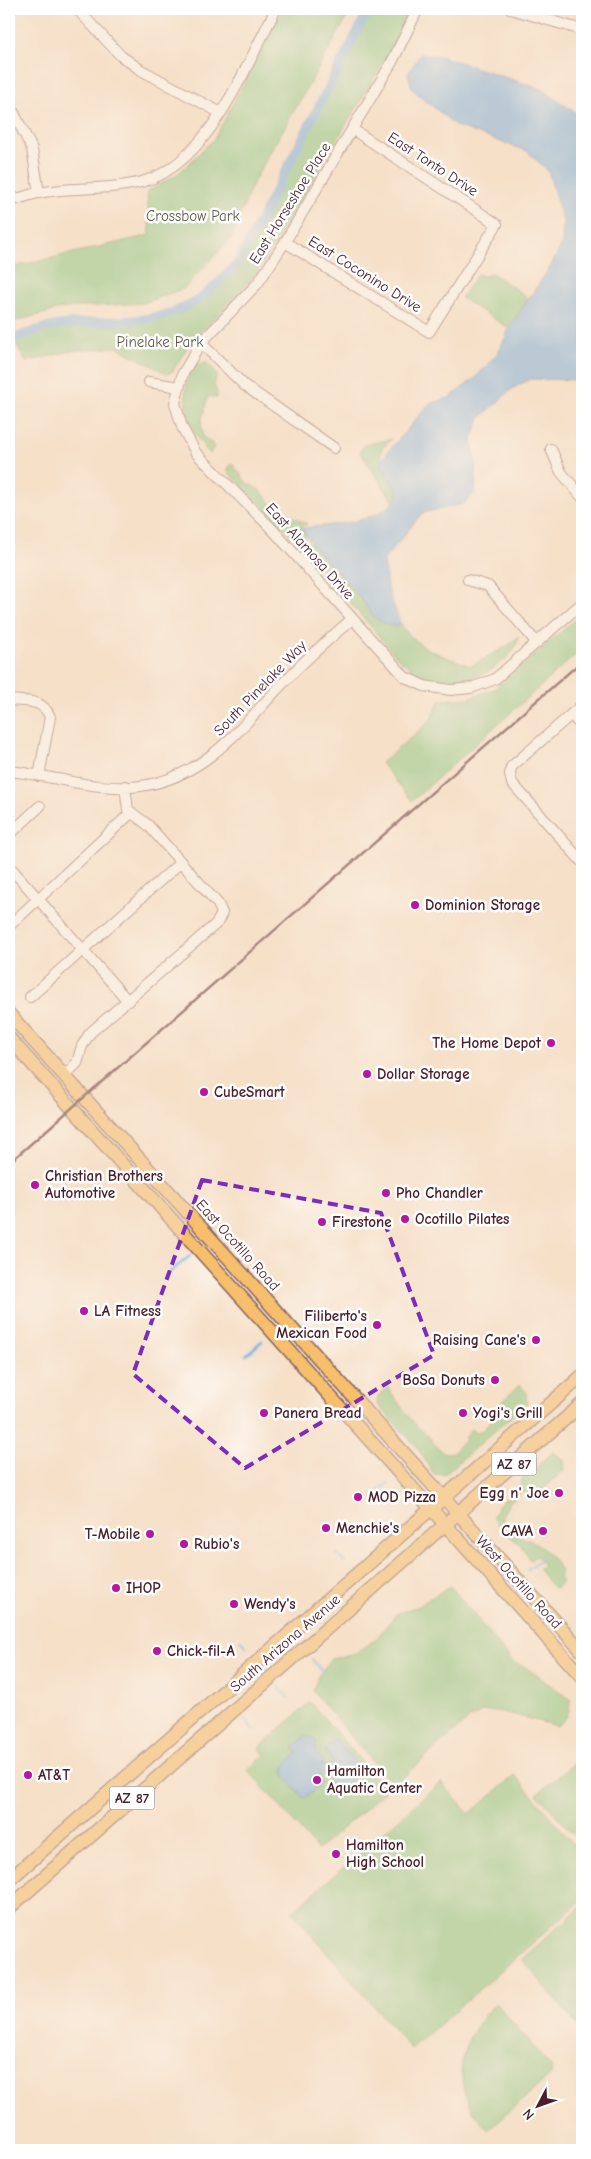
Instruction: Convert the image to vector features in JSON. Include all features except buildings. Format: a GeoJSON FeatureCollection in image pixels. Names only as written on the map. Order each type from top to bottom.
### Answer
{"type":"FeatureCollection","features":[{"type":"Feature","properties":{"kind":"main road","name":"East Ocotillo Road"},"geometry":{"type":"LineString","coordinates":[[9,1014],[443,1498]]}},
{"type":"Feature","properties":{"kind":"main road"},"geometry":{"type":"LineString","coordinates":[[9,1038],[431,1508]]}},
{"type":"Feature","properties":{"kind":"main road"},"geometry":{"type":"LineString","coordinates":[[286,1348],[298,1337]]}},
{"type":"Feature","properties":{"kind":"main road","name":"South Arizona Avenue"},"geometry":{"type":"LineString","coordinates":[[9,1880],[582,1376]]}},
{"type":"Feature","properties":{"kind":"main road","name":"South Arizona Avenue"},"geometry":{"type":"LineString","coordinates":[[9,1908],[582,1404]]}},
{"type":"Feature","properties":{"kind":"main road","name":"West Ocotillo Road"},"geometry":{"type":"LineString","coordinates":[[443,1498],[582,1651]]}},
{"type":"Feature","properties":{"kind":"main road","name":"West Ocotillo Road"},"geometry":{"type":"LineString","coordinates":[[431,1508],[582,1677]]}},
{"type":"Feature","properties":{"kind":"street"},"geometry":{"type":"LineString","coordinates":[[77,9],[121,56],[141,70],[221,113]]}},
{"type":"Feature","properties":{"kind":"street","name":"East Horseshoe Place"},"geometry":{"type":"LineString","coordinates":[[174,403],[183,373],[201,343],[258,283],[285,242],[392,62],[418,9]]}},
{"type":"Feature","properties":{"kind":"street"},"geometry":{"type":"LineString","coordinates":[[511,9],[582,30]]}},
{"type":"Feature","properties":{"kind":"street"},"geometry":{"type":"LineString","coordinates":[[9,201],[39,193],[106,188],[146,181],[176,164],[202,140],[221,113],[272,10]]}},
{"type":"Feature","properties":{"kind":"street"},"geometry":{"type":"LineString","coordinates":[[9,103],[32,149],[39,193]]}},
{"type":"Feature","properties":{"kind":"street","name":"East Tonto Drive"},"geometry":{"type":"LineString","coordinates":[[352,130],[497,224],[429,332]]}},
{"type":"Feature","properties":{"kind":"street","name":"East Coconino Drive"},"geometry":{"type":"LineString","coordinates":[[285,242],[429,332]]}},
{"type":"Feature","properties":{"kind":"street"},"geometry":{"type":"LineString","coordinates":[[201,343],[244,385],[334,448]]}},
{"type":"Feature","properties":{"kind":"street"},"geometry":{"type":"LineString","coordinates":[[149,382],[179,387]]}},
{"type":"Feature","properties":{"kind":"street","name":"East Alamosa Drive"},"geometry":{"type":"LineString","coordinates":[[174,403],[182,427],[196,453],[272,529],[405,677],[424,686],[451,690],[472,688],[495,679],[582,603]]}},
{"type":"Feature","properties":{"kind":"street"},"geometry":{"type":"LineString","coordinates":[[551,449],[561,472],[582,497]]}},
{"type":"Feature","properties":{"kind":"street"},"geometry":{"type":"LineString","coordinates":[[468,580],[488,586],[537,643]]}},
{"type":"Feature","properties":{"kind":"street","name":"South Pinelake Way"},"geometry":{"type":"LineString","coordinates":[[9,771],[99,785],[140,786],[172,778],[195,767],[220,750],[240,732],[298,668],[352,620]]}},
{"type":"Feature","properties":{"kind":"street"},"geometry":{"type":"LineString","coordinates":[[9,700],[36,702],[43,704],[47,709],[50,717],[40,776]]}},
{"type":"Feature","properties":{"kind":"street"},"geometry":{"type":"LineString","coordinates":[[582,705],[511,767],[510,776],[512,783],[582,862]]}},
{"type":"Feature","properties":{"kind":"street"},"geometry":{"type":"LineString","coordinates":[[571,714],[582,727]]}},
{"type":"Feature","properties":{"kind":"street"},"geometry":{"type":"LineString","coordinates":[[64,1076],[77,1062],[86,1038],[221,917],[221,908],[148,825],[126,807],[126,786]]}},
{"type":"Feature","properties":{"kind":"street"},"geometry":{"type":"LineString","coordinates":[[9,835],[40,806]]}},
{"type":"Feature","properties":{"kind":"street"},"geometry":{"type":"LineString","coordinates":[[9,926],[131,813]]}},
{"type":"Feature","properties":{"kind":"street"},"geometry":{"type":"LineString","coordinates":[[30,998],[181,862]]}},
{"type":"Feature","properties":{"kind":"street"},"geometry":{"type":"LineString","coordinates":[[9,866],[128,1000]]}},
{"type":"Feature","properties":{"kind":"highlighted area"},"geometry":{"type":"Polygon","coordinates":[[[202,1180],[381,1213],[434,1355],[245,1468],[133,1374],[202,1180]]]}},
{"type":"Feature","properties":{"kind":"green space","name":"Crossbow Park"},"geometry":{"type":"Polygon","coordinates":[[[283,9],[352,9],[253,183],[231,238],[185,288],[144,303],[64,308],[9,323],[9,268],[150,235],[147,192],[179,173],[214,139],[283,9]]]}},
{"type":"Feature","properties":{"kind":"green space","name":"Pinelake Park"},"geometry":{"type":"Polygon","coordinates":[[[372,9],[411,9],[378,72],[256,274],[188,346],[173,371],[167,374],[117,347],[70,351],[26,362],[14,340],[44,331],[70,327],[127,324],[149,321],[169,315],[186,308],[202,298],[229,273],[253,238],[372,9]]]}},
{"type":"Feature","properties":{"kind":"green space"},"geometry":{"type":"Polygon","coordinates":[[[492,273],[530,299],[509,328],[461,298],[477,274],[485,276],[492,273]]]}},
{"type":"Feature","properties":{"kind":"green space"},"geometry":{"type":"Polygon","coordinates":[[[207,363],[215,370],[217,377],[214,385],[217,398],[208,396],[201,423],[203,437],[215,446],[210,454],[195,434],[190,423],[186,400],[186,388],[194,364],[207,363]]]}},
{"type":"Feature","properties":{"kind":"green space"},"geometry":{"type":"Polygon","coordinates":[[[392,439],[382,448],[381,462],[399,495],[394,502],[360,452],[364,445],[392,439]]]}},
{"type":"Feature","properties":{"kind":"green space"},"geometry":{"type":"Polygon","coordinates":[[[232,463],[247,483],[260,490],[274,507],[307,524],[301,527],[306,537],[297,542],[227,471],[232,463]]]}},
{"type":"Feature","properties":{"kind":"green space"},"geometry":{"type":"Polygon","coordinates":[[[309,542],[356,592],[380,621],[394,627],[401,625],[424,647],[471,666],[507,646],[519,636],[515,647],[508,657],[497,666],[472,678],[445,682],[434,681],[424,677],[398,658],[301,546],[309,542]]]}},
{"type":"Feature","properties":{"kind":"green space"},"geometry":{"type":"Polygon","coordinates":[[[582,614],[582,649],[412,801],[381,763],[430,721],[440,700],[468,698],[494,689],[582,614]]]}},
{"type":"Feature","properties":{"kind":"green space"},"geometry":{"type":"Polygon","coordinates":[[[520,1384],[526,1392],[527,1403],[445,1474],[434,1474],[416,1446],[377,1404],[378,1396],[388,1387],[411,1420],[437,1447],[445,1453],[455,1452],[457,1447],[465,1441],[465,1436],[471,1429],[474,1432],[482,1431],[497,1414],[498,1406],[520,1384]]]}},
{"type":"Feature","properties":{"kind":"green space"},"geometry":{"type":"Polygon","coordinates":[[[553,1452],[564,1460],[564,1470],[533,1498],[528,1493],[521,1492],[509,1503],[502,1516],[507,1529],[511,1533],[535,1542],[549,1554],[561,1570],[559,1578],[562,1582],[556,1588],[538,1569],[543,1564],[537,1556],[530,1560],[520,1544],[502,1530],[493,1517],[498,1505],[519,1488],[522,1479],[553,1452]]]}},
{"type":"Feature","properties":{"kind":"green space"},"geometry":{"type":"Polygon","coordinates":[[[450,1586],[514,1663],[525,1667],[570,1699],[569,1711],[564,1720],[557,1726],[499,1711],[483,1711],[469,1719],[393,1786],[313,1691],[317,1679],[331,1659],[355,1653],[376,1639],[396,1614],[418,1606],[450,1586]]]}},
{"type":"Feature","properties":{"kind":"green space","name":"Hamilton Aquatic Center"},"geometry":{"type":"Polygon","coordinates":[[[310,1702],[386,1790],[318,1850],[248,1770],[265,1755],[259,1748],[310,1702]]]}},
{"type":"Feature","properties":{"kind":"green space"},"geometry":{"type":"Polygon","coordinates":[[[582,1747],[582,1844],[537,1794],[572,1765],[577,1750],[582,1747]]]}},
{"type":"Feature","properties":{"kind":"green space"},"geometry":{"type":"Polygon","coordinates":[[[515,1775],[582,1854],[582,1900],[411,2049],[292,1912],[441,1782],[469,1814],[515,1775]]]}},
{"type":"Feature","properties":{"kind":"green space"},"geometry":{"type":"Polygon","coordinates":[[[582,1906],[582,2031],[522,1959],[582,1906]]]}},
{"type":"Feature","properties":{"kind":"green space"},"geometry":{"type":"Polygon","coordinates":[[[496,2003],[552,2068],[551,2075],[488,2130],[475,2114],[467,2097],[462,2081],[462,2065],[465,2049],[472,2033],[482,2018],[496,2003]]]}},
{"type":"Feature","properties":{"kind":"water"},"geometry":{"type":"Polygon","coordinates":[[[421,54],[440,56],[541,89],[582,117],[582,380],[530,379],[512,389],[480,418],[472,439],[476,471],[475,493],[463,504],[422,513],[384,560],[387,587],[401,625],[393,626],[387,625],[375,618],[355,591],[313,545],[302,528],[355,521],[381,512],[391,504],[399,495],[383,469],[381,460],[429,404],[449,398],[475,378],[498,353],[512,323],[551,266],[562,243],[563,221],[548,171],[527,151],[456,126],[412,89],[408,73],[421,54]]]}},
{"type":"Feature","properties":{"kind":"water"},"geometry":{"type":"Polygon","coordinates":[[[306,1736],[312,1737],[317,1743],[314,1746],[317,1750],[315,1752],[324,1762],[321,1766],[330,1765],[333,1762],[324,1751],[336,1740],[362,1770],[338,1791],[322,1773],[317,1777],[322,1783],[304,1799],[285,1776],[284,1766],[297,1753],[293,1748],[306,1736]]]}},
{"type":"Feature","properties":{"kind":"waterway"},"geometry":{"type":"LineString","coordinates":[[9,340],[36,330],[71,323],[125,321],[160,316],[195,302],[212,289],[238,263],[369,9]]}},
{"type":"Feature","properties":{"kind":"waterway"},"geometry":{"type":"LineString","coordinates":[[170,1272],[190,1256]]}},
{"type":"Feature","properties":{"kind":"waterway"},"geometry":{"type":"LineString","coordinates":[[246,1355],[262,1341]]}},
{"type":"Feature","properties":{"kind":"waterway"},"geometry":{"type":"LineString","coordinates":[[373,1496],[388,1483]]}},
{"type":"Feature","properties":{"kind":"waterway"},"geometry":{"type":"LineString","coordinates":[[337,1554],[344,1562]]}},
{"type":"Feature","properties":{"kind":"waterway"},"geometry":{"type":"LineString","coordinates":[[527,1570],[543,1558]]}},
{"type":"Feature","properties":{"kind":"waterway"},"geometry":{"type":"LineString","coordinates":[[240,1640],[247,1647]]}},
{"type":"Feature","properties":{"kind":"waterway"},"geometry":{"type":"LineString","coordinates":[[312,1659],[323,1673]]}},
{"type":"Feature","properties":{"kind":"waterway"},"geometry":{"type":"LineString","coordinates":[[279,1687],[288,1697]]}},
{"type":"Feature","properties":{"kind":"waterway"},"geometry":{"type":"LineString","coordinates":[[244,1719],[254,1730]]}},
{"type":"Feature","properties":{"kind":"railway"},"geometry":{"type":"LineString","coordinates":[[9,1163],[582,661]]}},
{"type":"Feature","properties":{"kind":"place","name":"Dominion Storage"},"geometry":{"type":"Point","coordinates":[415,905]}},
{"type":"Feature","properties":{"kind":"place","name":"The Home Depot"},"geometry":{"type":"Point","coordinates":[551,1043]}},
{"type":"Feature","properties":{"kind":"place","name":"Dollar Storage"},"geometry":{"type":"Point","coordinates":[367,1074]}},
{"type":"Feature","properties":{"kind":"place","name":"CubeSmart"},"geometry":{"type":"Point","coordinates":[204,1092]}},
{"type":"Feature","properties":{"kind":"place","name":"Christian Brothers Automotive"},"geometry":{"type":"Point","coordinates":[35,1185]}},
{"type":"Feature","properties":{"kind":"place","name":"Pho Chandler"},"geometry":{"type":"Point","coordinates":[386,1193]}},
{"type":"Feature","properties":{"kind":"place","name":"Ocotillo Pilates"},"geometry":{"type":"Point","coordinates":[405,1219]}},
{"type":"Feature","properties":{"kind":"place","name":"Firestone"},"geometry":{"type":"Point","coordinates":[322,1222]}},
{"type":"Feature","properties":{"kind":"place","name":"LA Fitness"},"geometry":{"type":"Point","coordinates":[84,1311]}},
{"type":"Feature","properties":{"kind":"place","name":"Filiberto's Mexican Food"},"geometry":{"type":"Point","coordinates":[377,1325]}},
{"type":"Feature","properties":{"kind":"place","name":"Raising Cane's"},"geometry":{"type":"Point","coordinates":[536,1340]}},
{"type":"Feature","properties":{"kind":"place","name":"BoSa Donuts"},"geometry":{"type":"Point","coordinates":[495,1380]}},
{"type":"Feature","properties":{"kind":"place","name":"Panera Bread"},"geometry":{"type":"Point","coordinates":[264,1413]}},
{"type":"Feature","properties":{"kind":"place","name":"Yogi's Grill"},"geometry":{"type":"Point","coordinates":[463,1413]}},
{"type":"Feature","properties":{"kind":"place","name":"Egg n' Joe"},"geometry":{"type":"Point","coordinates":[559,1493]}},
{"type":"Feature","properties":{"kind":"place","name":"MOD Pizza"},"geometry":{"type":"Point","coordinates":[358,1497]}},
{"type":"Feature","properties":{"kind":"place","name":"Menchie's"},"geometry":{"type":"Point","coordinates":[326,1528]}},
{"type":"Feature","properties":{"kind":"place","name":"CAVA"},"geometry":{"type":"Point","coordinates":[543,1531]}},
{"type":"Feature","properties":{"kind":"place","name":"T-Mobile"},"geometry":{"type":"Point","coordinates":[150,1534]}},
{"type":"Feature","properties":{"kind":"place","name":"Rubio's"},"geometry":{"type":"Point","coordinates":[184,1544]}},
{"type":"Feature","properties":{"kind":"place","name":"IHOP"},"geometry":{"type":"Point","coordinates":[116,1588]}},
{"type":"Feature","properties":{"kind":"place","name":"Wendy's"},"geometry":{"type":"Point","coordinates":[234,1604]}},
{"type":"Feature","properties":{"kind":"place","name":"Chick-fil-A"},"geometry":{"type":"Point","coordinates":[157,1651]}},
{"type":"Feature","properties":{"kind":"place","name":"AT&T"},"geometry":{"type":"Point","coordinates":[28,1775]}},
{"type":"Feature","properties":{"kind":"place","name":"Hamilton Aquatic Center"},"geometry":{"type":"Point","coordinates":[317,1780]}},
{"type":"Feature","properties":{"kind":"place","name":"Hamilton High School"},"geometry":{"type":"Point","coordinates":[336,1854]}}]}
